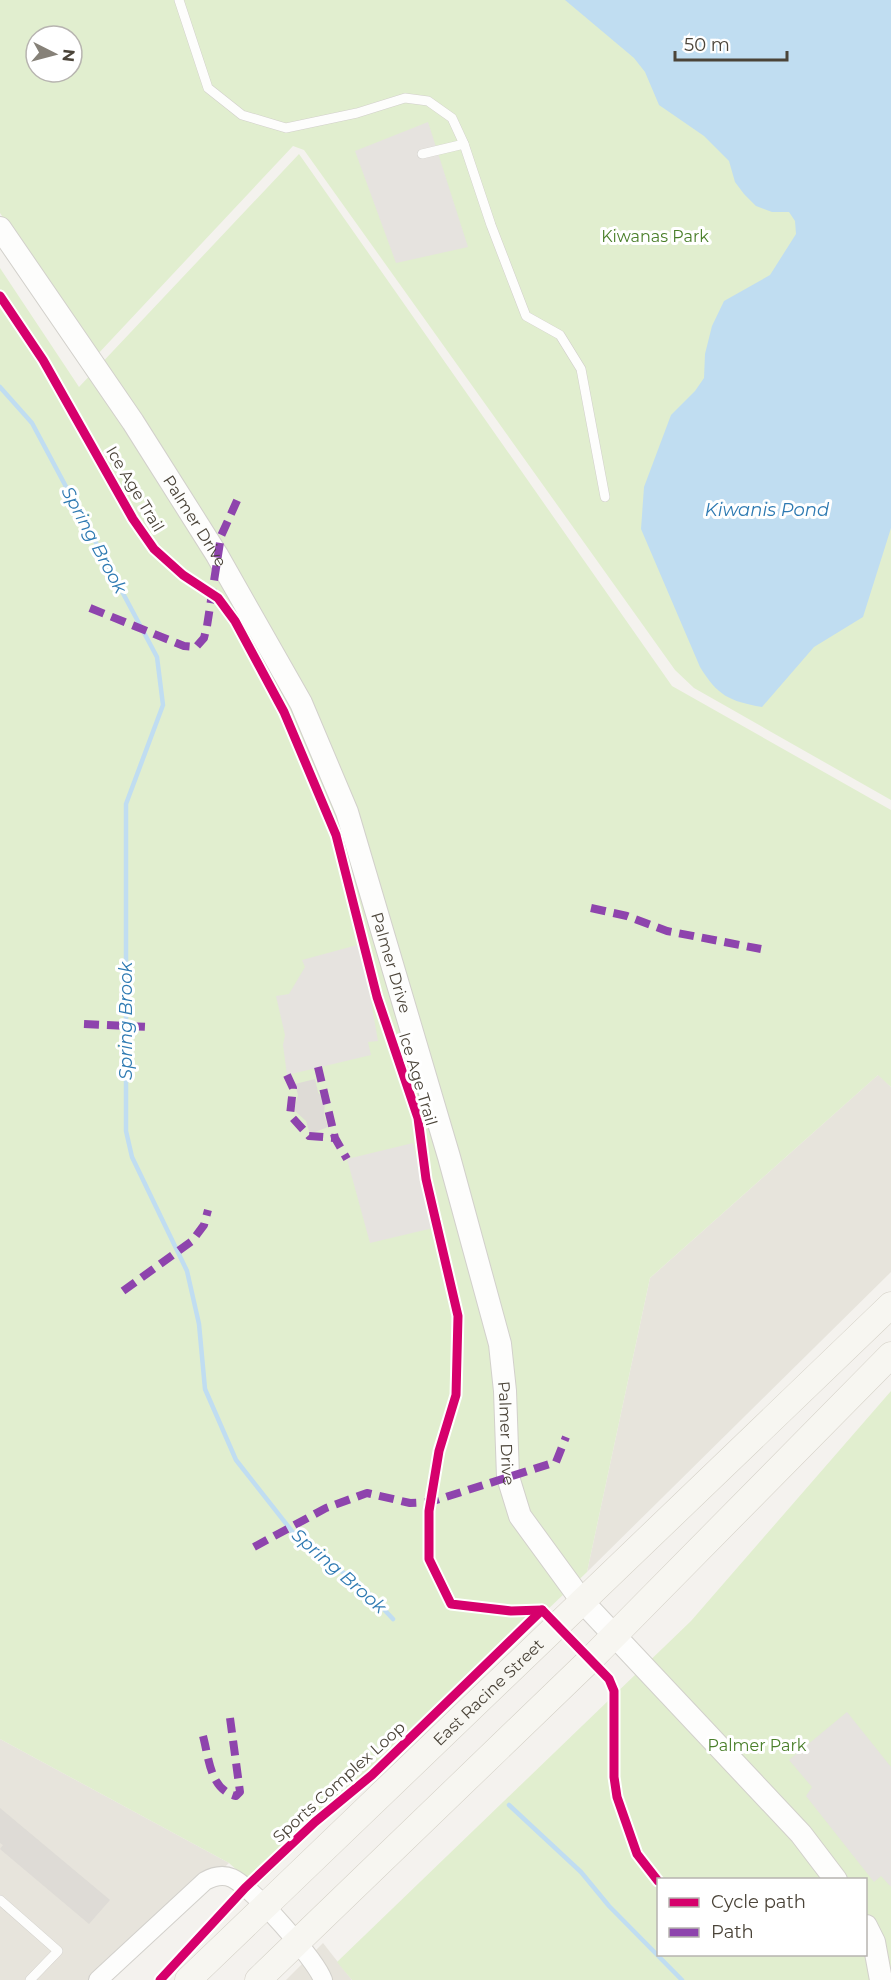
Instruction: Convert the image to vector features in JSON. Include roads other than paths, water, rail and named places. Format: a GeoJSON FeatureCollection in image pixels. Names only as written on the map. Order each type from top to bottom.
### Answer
{"type":"FeatureCollection","features":[{"type":"Feature","properties":{"kind":"main road","name":"East Racine Street"},"geometry":{"type":"LineString","coordinates":[[188,1980],[891,1305]]}},
{"type":"Feature","properties":{"kind":"main road"},"geometry":{"type":"LineString","coordinates":[[258,1980],[616,1635],[891,1355]]}},
{"type":"Feature","properties":{"kind":"street","name":"Palmer Drive"},"geometry":{"type":"LineString","coordinates":[[0,228],[133,422],[200,527],[257,623],[305,714],[347,812],[449,1157],[500,1344],[506,1391],[508,1477],[519,1516],[582,1601],[801,1834],[834,1878]]}},
{"type":"Feature","properties":{"kind":"street"},"geometry":{"type":"LineString","coordinates":[[98,1980],[185,1898],[215,1876],[234,1878],[265,1906],[297,1943],[324,1980]]}},
{"type":"Feature","properties":{"kind":"street"},"geometry":{"type":"LineString","coordinates":[[867,1928],[874,1942],[881,1980]]}},
{"type":"Feature","properties":{"kind":"lane"},"geometry":{"type":"LineString","coordinates":[[179,0],[208,88],[242,115],[286,128],[357,113],[405,98],[428,101],[452,118],[464,144],[491,225],[526,316],[560,335],[581,369],[605,497]]}},
{"type":"Feature","properties":{"kind":"lane"},"geometry":{"type":"LineString","coordinates":[[422,154],[464,144]]}},
{"type":"Feature","properties":{"kind":"lane"},"geometry":{"type":"LineString","coordinates":[[0,1900],[58,1951],[30,1980]]}},
{"type":"Feature","properties":{"kind":"water","name":"Kiwanis Pond"},"geometry":{"type":"Polygon","coordinates":[[[565,0],[891,0],[891,528],[863,617],[814,647],[762,707],[725,696],[706,677],[641,529],[644,487],[671,415],[695,391],[704,378],[705,354],[712,326],[724,301],[770,275],[796,234],[795,221],[789,212],[772,212],[756,206],[735,182],[729,161],[704,136],[659,105],[645,72],[634,58],[565,0]]]}},
{"type":"Feature","properties":{"kind":"waterway","name":"Spring Brook"},"geometry":{"type":"LineString","coordinates":[[0,387],[32,423],[157,657],[163,705],[126,804],[126,1131],[132,1157],[187,1271],[199,1324],[205,1389],[236,1460],[295,1535],[323,1560],[357,1581],[393,1619]]}},
{"type":"Feature","properties":{"kind":"waterway","name":"Spring Brook"},"geometry":{"type":"LineString","coordinates":[[509,1805],[581,1872],[609,1906],[657,1955]]}},
{"type":"Feature","properties":{"kind":"waterway","name":"Spring Brook"},"geometry":{"type":"LineString","coordinates":[[658,1956],[682,1980]]}},
{"type":"Feature","properties":{"kind":"park label","name":"Kiwanas Park"},"geometry":{"type":"Point","coordinates":[655,236]}},
{"type":"Feature","properties":{"kind":"park label","name":"Palmer Park"},"geometry":{"type":"Point","coordinates":[757,1745]}}]}
